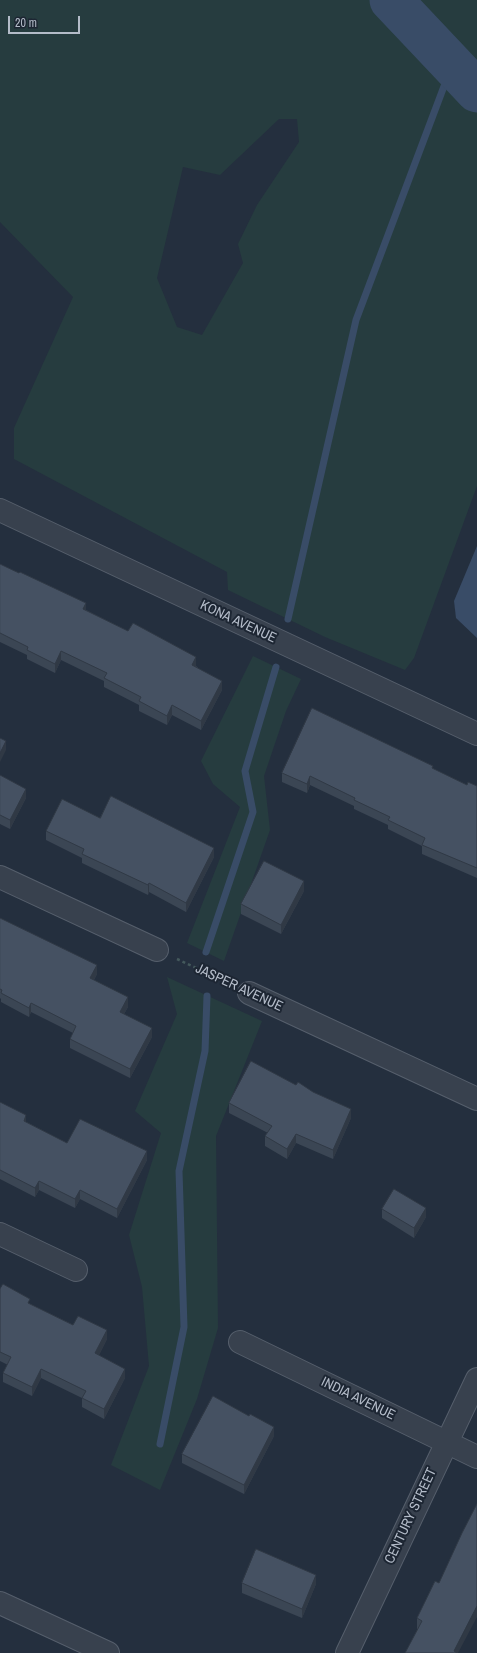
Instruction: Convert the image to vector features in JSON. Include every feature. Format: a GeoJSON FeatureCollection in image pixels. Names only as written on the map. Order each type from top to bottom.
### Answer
{"type":"FeatureCollection","features":[{"type":"Feature","properties":{"kind":"street","name":"KONA AVENUE"},"geometry":{"type":"LineString","coordinates":[[0,510],[477,734]]}},
{"type":"Feature","properties":{"kind":"street"},"geometry":{"type":"LineString","coordinates":[[0,876],[157,950]]}},
{"type":"Feature","properties":{"kind":"street","name":"JASPER AVENUE"},"geometry":{"type":"LineString","coordinates":[[249,993],[477,1099]]}},
{"type":"Feature","properties":{"kind":"street"},"geometry":{"type":"LineString","coordinates":[[0,1234],[76,1270]]}},
{"type":"Feature","properties":{"kind":"street","name":"INDIA AVENUE"},"geometry":{"type":"LineString","coordinates":[[240,1342],[477,1456]]}},
{"type":"Feature","properties":{"kind":"street","name":"CENTURY STREET"},"geometry":{"type":"LineString","coordinates":[[347,1653],[477,1379]]}},
{"type":"Feature","properties":{"kind":"street"},"geometry":{"type":"LineString","coordinates":[[0,1603],[108,1653]]}},
{"type":"Feature","properties":{"kind":"path","name":"JASPER AVENUE"},"geometry":{"type":"LineString","coordinates":[[157,950],[249,993]]}},
{"type":"Feature","properties":{"kind":"green space"},"geometry":{"type":"Polygon","coordinates":[[[0,0],[477,0],[477,486],[414,658],[405,670],[325,637],[228,590],[227,572],[14,459],[14,428],[73,297],[0,222],[0,0]],[[279,119],[220,175],[183,167],[157,278],[177,327],[202,335],[243,263],[238,244],[257,205],[299,142],[297,119],[279,119]]]}},
{"type":"Feature","properties":{"kind":"green space"},"geometry":{"type":"Polygon","coordinates":[[[253,656],[301,679],[286,711],[264,776],[270,830],[224,961],[187,943],[240,807],[213,784],[201,761],[253,656]]]}},
{"type":"Feature","properties":{"kind":"green space"},"geometry":{"type":"Polygon","coordinates":[[[167,977],[262,1021],[216,1136],[218,1328],[197,1399],[160,1490],[111,1465],[149,1366],[142,1287],[129,1235],[161,1133],[135,1111],[177,1014],[167,977]]]}},
{"type":"Feature","properties":{"kind":"water"},"geometry":{"type":"Polygon","coordinates":[[[477,546],[477,638],[456,618],[454,601],[477,546]]]}},
{"type":"Feature","properties":{"kind":"building"},"geometry":{"type":"Polygon","coordinates":[[[0,564],[86,603],[83,609],[128,631],[133,623],[196,657],[192,665],[222,681],[201,721],[172,705],[167,716],[139,701],[141,697],[104,678],[107,673],[61,651],[55,664],[27,650],[28,647],[0,633],[0,564]]]}},
{"type":"Feature","properties":{"kind":"building"},"geometry":{"type":"Polygon","coordinates":[[[312,708],[433,766],[432,768],[467,785],[468,782],[477,786],[477,868],[422,845],[425,838],[388,820],[390,817],[354,800],[355,798],[310,776],[307,784],[282,773],[312,708]]]}},
{"type":"Feature","properties":{"kind":"building"},"geometry":{"type":"Polygon","coordinates":[[[0,738],[6,741],[0,753],[0,738]]]}},
{"type":"Feature","properties":{"kind":"building"},"geometry":{"type":"Polygon","coordinates":[[[0,775],[26,789],[10,820],[0,815],[0,775]]]}},
{"type":"Feature","properties":{"kind":"building"},"geometry":{"type":"Polygon","coordinates":[[[111,796],[214,848],[186,903],[149,883],[148,885],[82,854],[84,849],[46,831],[62,799],[100,818],[111,796]]]}},
{"type":"Feature","properties":{"kind":"building"},"geometry":{"type":"Polygon","coordinates":[[[264,861],[304,881],[281,925],[241,904],[264,861]]]}},
{"type":"Feature","properties":{"kind":"building"},"geometry":{"type":"Polygon","coordinates":[[[0,918],[97,965],[90,978],[128,997],[120,1012],[152,1028],[130,1069],[70,1039],[76,1026],[31,1003],[29,1008],[1,993],[0,918]]]}},
{"type":"Feature","properties":{"kind":"building"},"geometry":{"type":"Polygon","coordinates":[[[251,1061],[296,1085],[298,1082],[313,1092],[351,1109],[333,1150],[296,1134],[287,1149],[265,1136],[272,1126],[229,1103],[251,1061]]]}},
{"type":"Feature","properties":{"kind":"building"},"geometry":{"type":"Polygon","coordinates":[[[0,1102],[26,1115],[24,1121],[67,1143],[80,1119],[147,1151],[117,1209],[80,1190],[75,1199],[39,1181],[35,1188],[0,1170],[0,1102]]]}},
{"type":"Feature","properties":{"kind":"building"},"geometry":{"type":"Polygon","coordinates":[[[394,1189],[426,1208],[414,1228],[382,1209],[394,1189]]]}},
{"type":"Feature","properties":{"kind":"building"},"geometry":{"type":"Polygon","coordinates":[[[3,1284],[30,1299],[28,1303],[73,1325],[78,1316],[107,1330],[95,1353],[125,1369],[104,1409],[82,1398],[86,1391],[41,1369],[32,1387],[3,1373],[11,1357],[0,1352],[0,1289],[3,1284]]]}},
{"type":"Feature","properties":{"kind":"building"},"geometry":{"type":"Polygon","coordinates":[[[213,1396],[249,1416],[250,1414],[274,1427],[244,1485],[182,1454],[213,1396]]]}},
{"type":"Feature","properties":{"kind":"building"},"geometry":{"type":"Polygon","coordinates":[[[477,1504],[477,1606],[454,1651],[457,1653],[405,1653],[422,1621],[417,1618],[435,1581],[439,1583],[477,1504]]]}},
{"type":"Feature","properties":{"kind":"building"},"geometry":{"type":"Polygon","coordinates":[[[256,1549],[316,1575],[302,1609],[242,1583],[256,1549]]]}},
{"type":"Feature","properties":{"kind":"waterway"},"geometry":{"type":"LineString","coordinates":[[391,0],[477,91]]}},
{"type":"Feature","properties":{"kind":"waterway"},"geometry":{"type":"LineString","coordinates":[[288,619],[356,320],[452,65]]}},
{"type":"Feature","properties":{"kind":"waterway"},"geometry":{"type":"LineString","coordinates":[[206,952],[253,812],[245,771],[276,667]]}},
{"type":"Feature","properties":{"kind":"waterway"},"geometry":{"type":"LineString","coordinates":[[160,1444],[184,1327],[179,1171],[205,1051],[207,996]]}}]}
